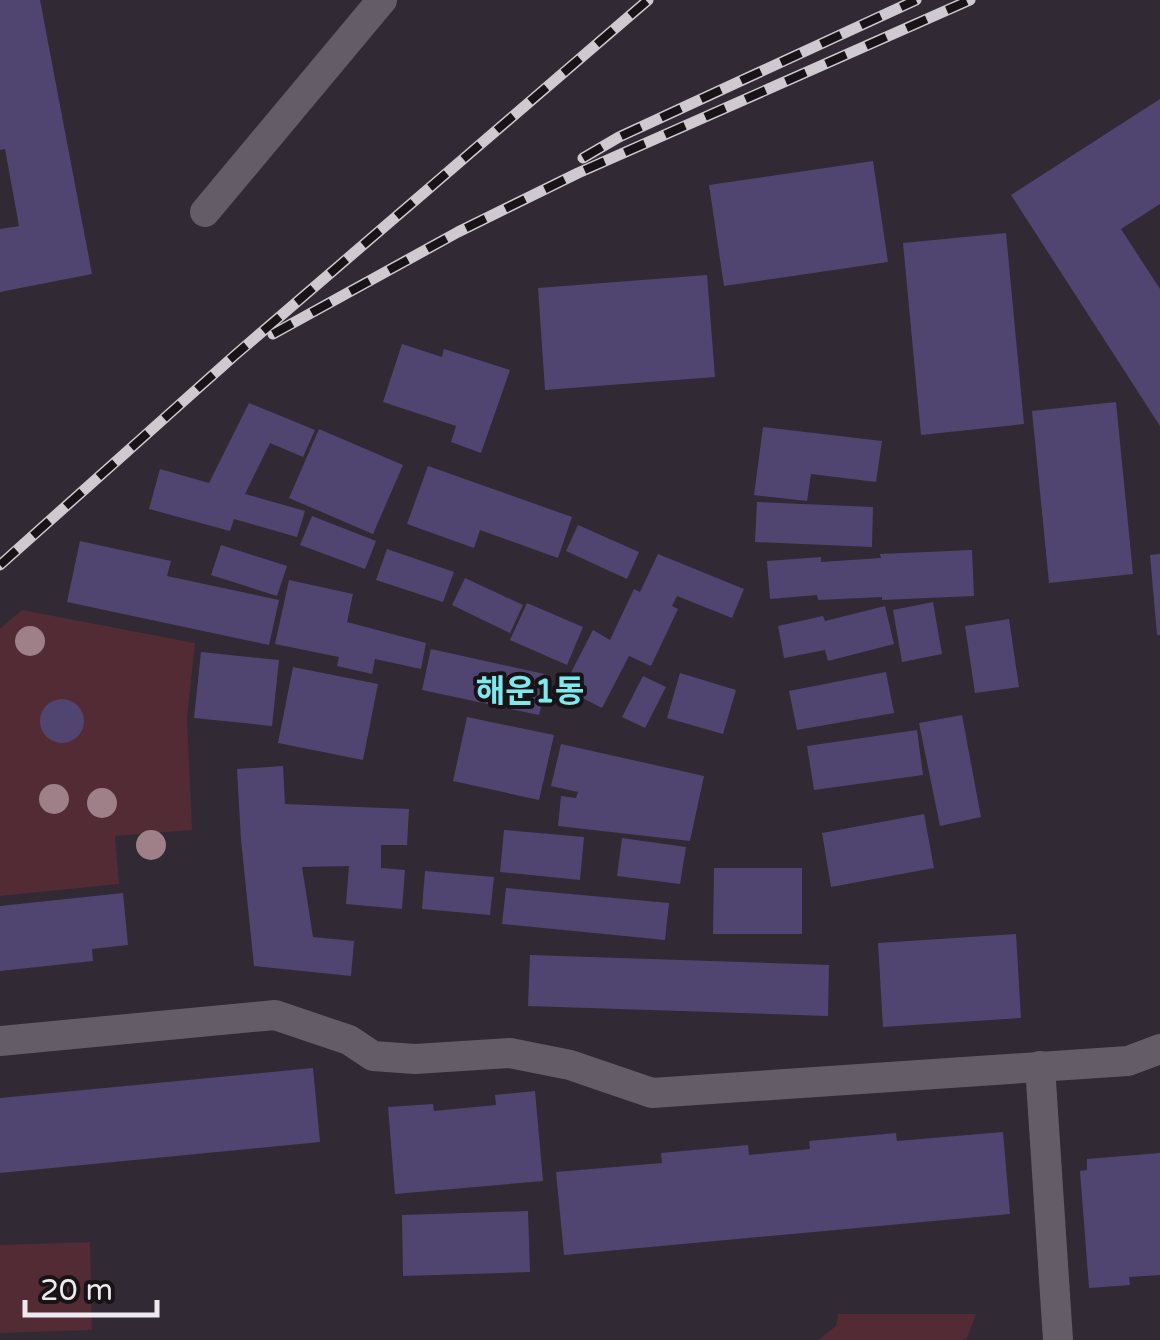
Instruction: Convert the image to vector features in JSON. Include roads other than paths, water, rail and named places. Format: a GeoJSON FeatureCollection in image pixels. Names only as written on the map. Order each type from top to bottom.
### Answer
{"type":"FeatureCollection","features":[{"type":"Feature","properties":{"kind":"street"},"geometry":{"type":"LineString","coordinates":[[205,212],[382,0]]}},
{"type":"Feature","properties":{"kind":"street"},"geometry":{"type":"LineString","coordinates":[[0,1042],[275,1015],[349,1040],[372,1056],[415,1059],[510,1053],[570,1065],[652,1093],[1128,1061],[1160,1049]]}},
{"type":"Feature","properties":{"kind":"street"},"geometry":{"type":"LineString","coordinates":[[1040,1066],[1058,1340]]}},
{"type":"Feature","properties":{"kind":"railway"},"geometry":{"type":"LineString","coordinates":[[0,565],[234,356],[648,0]]}},
{"type":"Feature","properties":{"kind":"railway"},"geometry":{"type":"LineString","coordinates":[[583,158],[619,137],[916,0]]}},
{"type":"Feature","properties":{"kind":"railway"},"geometry":{"type":"LineString","coordinates":[[273,334],[458,232],[578,173],[970,0]]}},
{"type":"Feature","properties":{"kind":"district","name":"해운1동"},"geometry":{"type":"Point","coordinates":[530,692]}}]}
